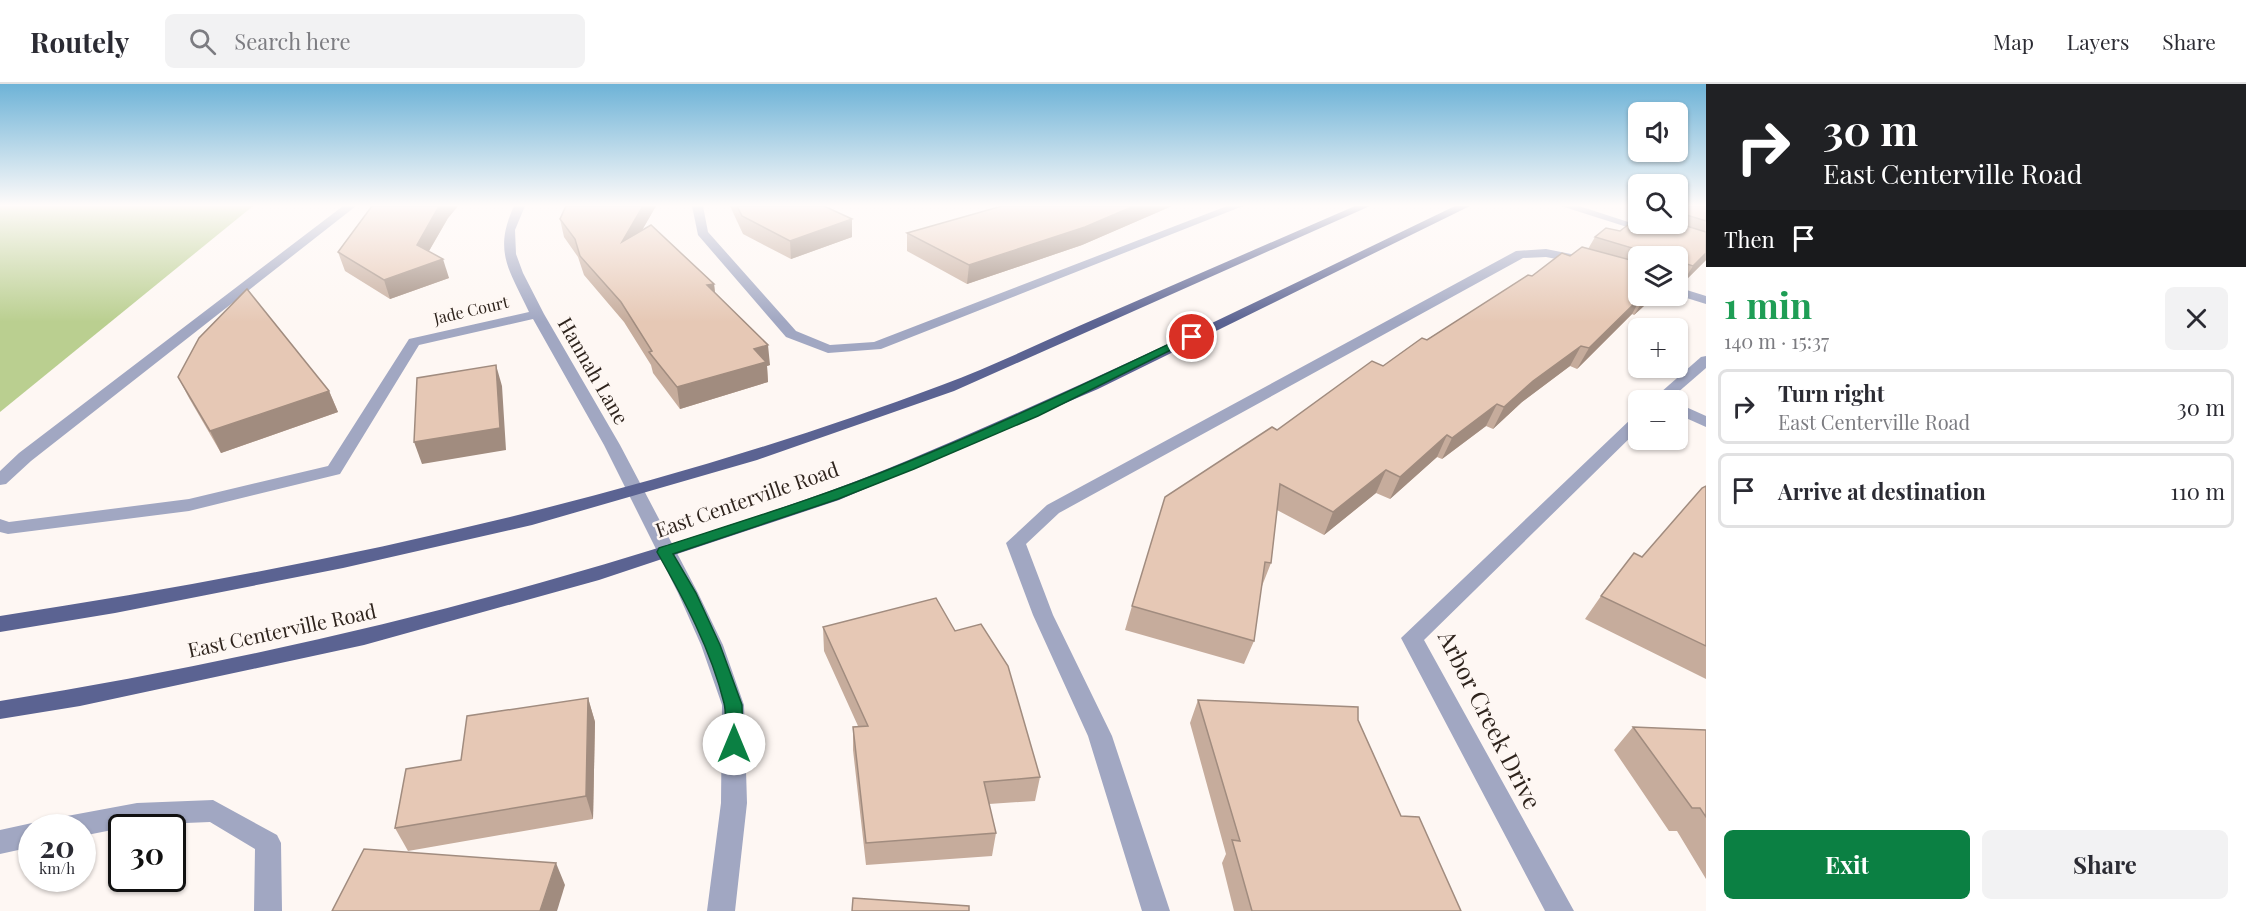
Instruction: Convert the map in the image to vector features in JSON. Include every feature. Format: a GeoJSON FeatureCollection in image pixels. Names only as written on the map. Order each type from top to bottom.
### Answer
{"type":"FeatureCollection","features":[{"type":"Feature","properties":{"kind":"main road","name":"East Centerville Road"},"geometry":{"type":"LineString","coordinates":[[0,624],[115,606],[344,561],[532,519],[751,456],[949,388],[1277,245]]}},
{"type":"Feature","properties":{"kind":"main road","name":"East Centerville Road"},"geometry":{"type":"LineString","coordinates":[[0,710],[81,697],[364,637],[591,575],[833,496],[993,431],[1093,386],[1385,245]]}},
{"type":"Feature","properties":{"kind":"street"},"geometry":{"type":"LineString","coordinates":[[0,480],[25,457],[301,245]]}},
{"type":"Feature","properties":{"kind":"street","name":"Hannah Lane"},"geometry":{"type":"LineString","coordinates":[[510,245],[510,254],[537,314],[612,446],[664,552],[688,593],[712,645],[733,705],[734,803],[721,911]]}},
{"type":"Feature","properties":{"kind":"street"},"geometry":{"type":"LineString","coordinates":[[712,245],[791,334],[828,349],[876,346],[1138,245]]}},
{"type":"Feature","properties":{"kind":"street"},"geometry":{"type":"LineString","coordinates":[[1156,911],[1100,736],[1043,615],[1016,543],[1053,509],[1520,254],[1555,254],[1595,264]]}},
{"type":"Feature","properties":{"kind":"street"},"geometry":{"type":"LineString","coordinates":[[1688,294],[1706,300]]}},
{"type":"Feature","properties":{"kind":"street","name":"Jade Court"},"geometry":{"type":"LineString","coordinates":[[0,525],[8,528],[189,505],[334,470],[414,342],[537,314]]}},
{"type":"Feature","properties":{"kind":"street"},"geometry":{"type":"LineString","coordinates":[[1672,390],[1706,360]]}},
{"type":"Feature","properties":{"kind":"street"},"geometry":{"type":"LineString","coordinates":[[1688,413],[1706,422]]}},
{"type":"Feature","properties":{"kind":"street","name":"Arbor Creek Drive"},"geometry":{"type":"LineString","coordinates":[[1560,911],[1412,638],[1628,431]]}},
{"type":"Feature","properties":{"kind":"street"},"geometry":{"type":"LineString","coordinates":[[96,822],[137,814],[213,811],[268,843],[268,911]]}},
{"type":"Feature","properties":{"kind":"street"},"geometry":{"type":"LineString","coordinates":[[0,842],[18,838]]}},
{"type":"Feature","properties":{"kind":"green space"},"geometry":{"type":"Polygon","coordinates":[[[0,245],[206,245],[0,412],[0,245]]]}},
{"type":"Feature","properties":{"kind":"building"},"geometry":{"type":"Polygon","coordinates":[[[343,245],[417,245],[443,259],[384,280],[338,252],[343,245]]]}},
{"type":"Feature","properties":{"kind":"building"},"geometry":{"type":"Polygon","coordinates":[[[577,245],[672,245],[714,284],[707,285],[768,345],[754,349],[766,362],[677,387],[649,352],[652,351],[621,302],[580,256],[577,245]]]}},
{"type":"Feature","properties":{"kind":"building"},"geometry":{"type":"Polygon","coordinates":[[[929,245],[1031,245],[969,265],[929,245]]]}},
{"type":"Feature","properties":{"kind":"building"},"geometry":{"type":"Polygon","coordinates":[[[1621,245],[1706,245],[1706,253],[1693,266],[1688,264],[1688,246],[1628,247],[1621,245]]]}},
{"type":"Feature","properties":{"kind":"building"},"geometry":{"type":"Polygon","coordinates":[[[1582,247],[1628,259],[1628,306],[1632,306],[1589,348],[1581,346],[1533,381],[1504,407],[1497,404],[1452,438],[1447,435],[1400,477],[1386,470],[1333,512],[1280,484],[1271,563],[1265,562],[1254,641],[1132,606],[1165,497],[1272,427],[1277,430],[1372,361],[1383,366],[1422,338],[1427,340],[1528,275],[1532,276],[1562,253],[1570,256],[1582,247]]]}},
{"type":"Feature","properties":{"kind":"building"},"geometry":{"type":"Polygon","coordinates":[[[247,289],[329,391],[210,431],[178,377],[199,338],[247,289]]]}},
{"type":"Feature","properties":{"kind":"building"},"geometry":{"type":"Polygon","coordinates":[[[496,365],[500,428],[414,442],[417,378],[496,365]]]}},
{"type":"Feature","properties":{"kind":"building"},"geometry":{"type":"Polygon","coordinates":[[[1706,486],[1706,646],[1601,596],[1634,553],[1642,557],[1706,486]]]}},
{"type":"Feature","properties":{"kind":"building"},"geometry":{"type":"Polygon","coordinates":[[[936,598],[955,631],[981,624],[1008,666],[1040,777],[984,782],[996,833],[866,843],[853,727],[868,726],[823,627],[936,598]]]}},
{"type":"Feature","properties":{"kind":"building"},"geometry":{"type":"Polygon","coordinates":[[[588,698],[586,796],[395,828],[406,769],[461,760],[467,716],[588,698]]]}},
{"type":"Feature","properties":{"kind":"building"},"geometry":{"type":"Polygon","coordinates":[[[1198,700],[1358,707],[1358,720],[1401,816],[1419,817],[1461,911],[1252,911],[1232,840],[1240,841],[1198,700]]]}},
{"type":"Feature","properties":{"kind":"building"},"geometry":{"type":"Polygon","coordinates":[[[1633,727],[1706,730],[1706,817],[1700,808],[1692,808],[1633,727]]]}},
{"type":"Feature","properties":{"kind":"building"},"geometry":{"type":"Polygon","coordinates":[[[364,849],[556,863],[540,911],[332,911],[364,849]]]}},
{"type":"Feature","properties":{"kind":"building"},"geometry":{"type":"Polygon","coordinates":[[[853,898],[969,906],[969,911],[852,911],[853,898]]]}},
{"type":"Feature","properties":{"kind":"route"},"geometry":{"type":"LineString","coordinates":[[734,744],[733,705],[712,645],[688,593],[664,552],[833,496],[909,466],[1034,413],[1192,337]]}}]}
